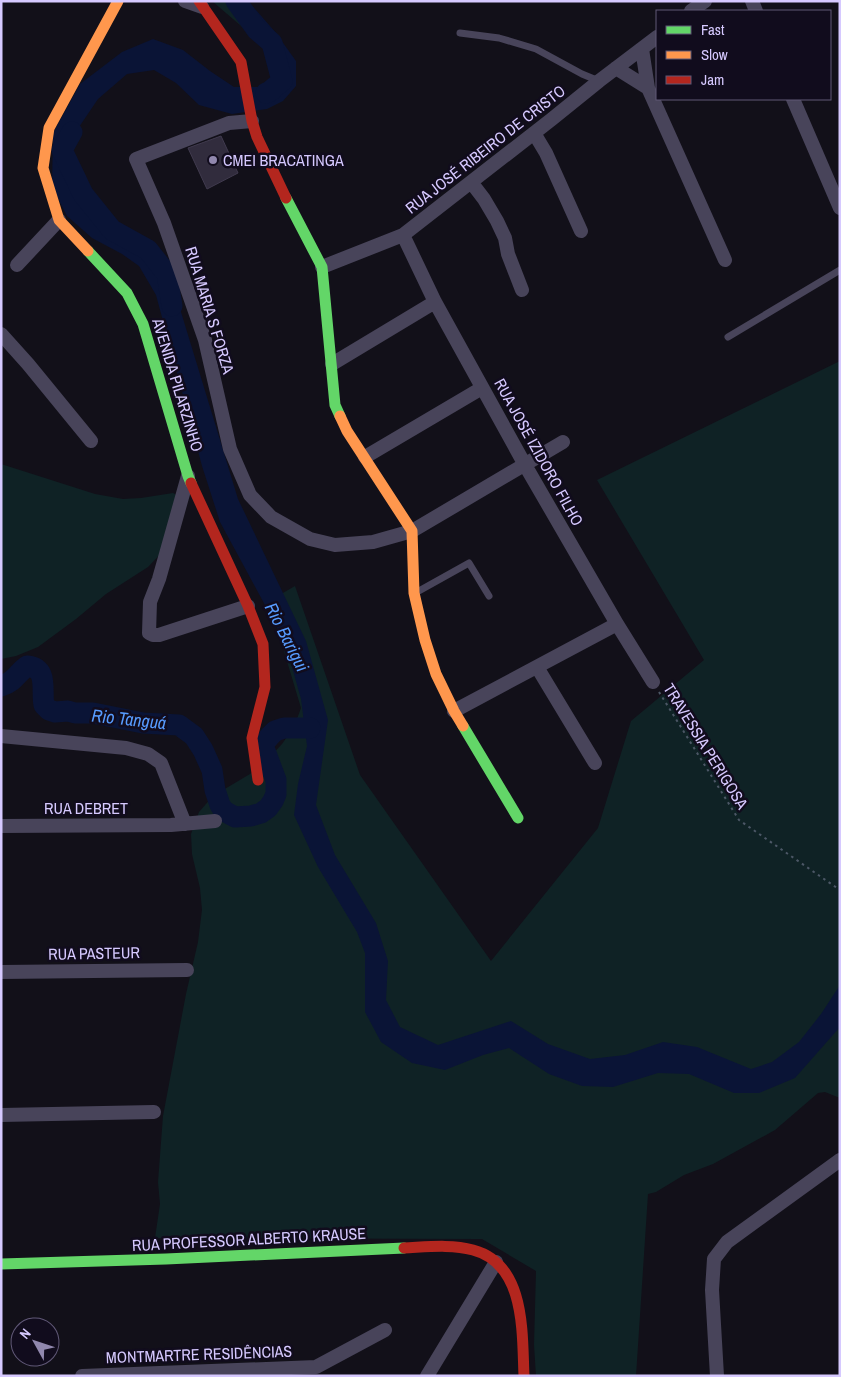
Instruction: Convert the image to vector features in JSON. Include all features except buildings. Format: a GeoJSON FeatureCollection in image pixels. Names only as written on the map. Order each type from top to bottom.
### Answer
{"type":"FeatureCollection","features":[{"type":"Feature","properties":{"kind":"street","name":"AVENIDA PILARZINHO"},"geometry":{"type":"LineString","coordinates":[[118,1],[49,128],[43,168],[59,220],[127,293],[143,324],[188,476],[248,606],[263,644],[265,687],[252,738],[258,780]]}},
{"type":"Feature","properties":{"kind":"street"},"geometry":{"type":"LineString","coordinates":[[185,1],[200,4],[241,62],[257,137],[284,195],[322,267],[336,405],[347,431],[412,531],[414,593],[425,640],[436,674],[454,711],[518,818]]}},
{"type":"Feature","properties":{"kind":"street","name":"RUA JOSÉ RIBEIRO DE CRISTO"},"geometry":{"type":"LineString","coordinates":[[322,267],[403,235],[656,38]]}},
{"type":"Feature","properties":{"kind":"street"},"geometry":{"type":"LineString","coordinates":[[642,49],[648,88],[725,260]]}},
{"type":"Feature","properties":{"kind":"street"},"geometry":{"type":"LineString","coordinates":[[616,68],[648,88]]}},
{"type":"Feature","properties":{"kind":"street"},"geometry":{"type":"LineString","coordinates":[[793,100],[840,208]]}},
{"type":"Feature","properties":{"kind":"street","name":"RUA MARIA S FORZA"},"geometry":{"type":"LineString","coordinates":[[252,118],[229,123],[136,159],[164,223],[205,340],[230,449],[250,495],[271,517],[310,539],[335,545],[373,542],[412,531]]}},
{"type":"Feature","properties":{"kind":"street"},"geometry":{"type":"LineString","coordinates":[[534,134],[546,153],[581,231]]}},
{"type":"Feature","properties":{"kind":"street"},"geometry":{"type":"LineString","coordinates":[[471,182],[497,221],[505,238],[508,254],[522,290]]}},
{"type":"Feature","properties":{"kind":"street"},"geometry":{"type":"LineString","coordinates":[[17,265],[59,220]]}},
{"type":"Feature","properties":{"kind":"street","name":"RUA JOSÉ IZIDORO FILHO"},"geometry":{"type":"LineString","coordinates":[[403,235],[435,302],[525,465],[617,624],[653,682]]}},
{"type":"Feature","properties":{"kind":"street"},"geometry":{"type":"LineString","coordinates":[[332,364],[435,302]]}},
{"type":"Feature","properties":{"kind":"street"},"geometry":{"type":"LineString","coordinates":[[1,334],[91,441]]}},
{"type":"Feature","properties":{"kind":"street"},"geometry":{"type":"LineString","coordinates":[[365,457],[482,388]]}},
{"type":"Feature","properties":{"kind":"street"},"geometry":{"type":"LineString","coordinates":[[412,531],[563,442]]}},
{"type":"Feature","properties":{"kind":"street"},"geometry":{"type":"LineString","coordinates":[[188,476],[159,580],[150,602],[148,633],[159,635],[248,606]]}},
{"type":"Feature","properties":{"kind":"street"},"geometry":{"type":"LineString","coordinates":[[454,711],[617,624]]}},
{"type":"Feature","properties":{"kind":"street"},"geometry":{"type":"LineString","coordinates":[[537,667],[595,763]]}},
{"type":"Feature","properties":{"kind":"street"},"geometry":{"type":"LineString","coordinates":[[1,736],[126,748],[148,754],[161,763],[178,824]]}},
{"type":"Feature","properties":{"kind":"street","name":"RUA DEBRET"},"geometry":{"type":"LineString","coordinates":[[1,826],[178,824],[215,821]]}},
{"type":"Feature","properties":{"kind":"street","name":"RUA PASTEUR"},"geometry":{"type":"LineString","coordinates":[[1,972],[187,970]]}},
{"type":"Feature","properties":{"kind":"street"},"geometry":{"type":"LineString","coordinates":[[1,1115],[154,1112]]}},
{"type":"Feature","properties":{"kind":"street"},"geometry":{"type":"LineString","coordinates":[[717,1376],[712,1290],[714,1259],[727,1242],[840,1160]]}},
{"type":"Feature","properties":{"kind":"street","name":"RUA PROFESSOR ALBERTO KRAUSE"},"geometry":{"type":"LineString","coordinates":[[1,1264],[166,1259],[443,1246],[475,1250],[496,1262]]}},
{"type":"Feature","properties":{"kind":"street"},"geometry":{"type":"LineString","coordinates":[[427,1376],[496,1262],[507,1275],[515,1290],[520,1313],[524,1376]]}},
{"type":"Feature","properties":{"kind":"street","name":"MONTMARTRE RESIDÊNCIAS"},"geometry":{"type":"LineString","coordinates":[[82,1376],[313,1371],[385,1330]]}},
{"type":"Feature","properties":{"kind":"lane"},"geometry":{"type":"LineString","coordinates":[[460,33],[499,38],[536,48],[582,74],[599,81]]}},
{"type":"Feature","properties":{"kind":"lane"},"geometry":{"type":"LineString","coordinates":[[728,337],[840,270]]}},
{"type":"Feature","properties":{"kind":"lane"},"geometry":{"type":"LineString","coordinates":[[414,593],[469,563],[489,596]]}},
{"type":"Feature","properties":{"kind":"path","name":"TRAVESSIA PERIGOSA"},"geometry":{"type":"LineString","coordinates":[[653,682],[739,820],[837,888],[840,887]]}},
{"type":"Feature","properties":{"kind":"green space"},"geometry":{"type":"Polygon","coordinates":[[[212,1],[244,1],[290,54],[296,78],[289,88],[279,77],[278,64],[268,49],[212,1]]]}},
{"type":"Feature","properties":{"kind":"green space"},"geometry":{"type":"Polygon","coordinates":[[[840,361],[840,1098],[825,1092],[818,1093],[775,1130],[713,1164],[684,1175],[656,1192],[648,1194],[636,1376],[536,1376],[534,1345],[536,1271],[482,1239],[155,1238],[160,1204],[158,1182],[163,1116],[186,994],[198,942],[202,910],[200,888],[192,854],[191,834],[199,812],[213,796],[250,774],[282,744],[294,727],[301,708],[269,601],[295,586],[360,775],[491,961],[598,828],[631,721],[704,660],[597,480],[840,361]]]}},
{"type":"Feature","properties":{"kind":"green space"},"geometry":{"type":"Polygon","coordinates":[[[1,464],[95,494],[123,499],[173,493],[187,501],[169,545],[148,567],[106,594],[38,647],[16,656],[1,659],[1,464]]]}},
{"type":"Feature","properties":{"kind":"water"},"geometry":{"type":"Polygon","coordinates":[[[227,1],[248,1],[276,33],[296,61],[296,86],[283,101],[267,109],[232,114],[199,105],[176,83],[154,70],[127,74],[98,99],[75,133],[66,158],[78,192],[105,231],[153,258],[174,289],[238,499],[306,641],[328,720],[316,805],[335,855],[376,923],[388,961],[386,1000],[400,1027],[438,1045],[511,1021],[548,1044],[590,1059],[625,1055],[663,1042],[697,1047],[751,1069],[772,1062],[799,1042],[821,1014],[840,985],[840,1027],[795,1078],[759,1093],[734,1093],[689,1074],[658,1073],[613,1087],[582,1086],[549,1074],[509,1048],[483,1055],[445,1070],[412,1063],[381,1042],[365,1012],[365,953],[357,932],[318,867],[294,815],[298,784],[307,746],[301,699],[285,642],[220,522],[202,466],[156,295],[139,266],[122,254],[92,238],[67,216],[52,187],[53,133],[80,84],[122,52],[153,39],[183,50],[234,87],[268,87],[283,70],[227,1]]]}},
{"type":"Feature","properties":{"kind":"waterway","name":"Rio Barigui"},"geometry":{"type":"LineString","coordinates":[[236,1],[257,30],[272,43],[282,81],[266,93]]}},
{"type":"Feature","properties":{"kind":"waterway","name":"Rio Barigui"},"geometry":{"type":"LineString","coordinates":[[72,132],[62,150],[83,194],[112,230],[148,250],[167,274],[172,306]]}},
{"type":"Feature","properties":{"kind":"waterway","name":"Rio Tanguá"},"geometry":{"type":"LineString","coordinates":[[1,686],[13,680],[27,666],[39,671],[43,681],[44,705],[49,710],[55,712],[93,713],[143,723],[179,725],[194,736],[203,750],[212,770],[215,790],[220,805],[224,811],[235,817],[261,813],[273,801],[276,794],[276,780],[264,748],[265,742],[270,736],[275,731],[284,728],[310,728]]}},
{"type":"Feature","properties":{"kind":"traffic: fast"},"geometry":{"type":"LineString","coordinates":[[286,198],[322,267],[335,405],[340,416]]}},
{"type":"Feature","properties":{"kind":"traffic: fast"},"geometry":{"type":"LineString","coordinates":[[88,251],[127,293],[143,324],[191,483]]}},
{"type":"Feature","properties":{"kind":"traffic: fast"},"geometry":{"type":"LineString","coordinates":[[463,726],[518,818]]}},
{"type":"Feature","properties":{"kind":"traffic: fast"},"geometry":{"type":"LineString","coordinates":[[1,1264],[166,1259],[404,1248]]}},
{"type":"Feature","properties":{"kind":"traffic: slow"},"geometry":{"type":"LineString","coordinates":[[88,251],[59,220],[43,168],[49,128],[118,1]]}},
{"type":"Feature","properties":{"kind":"traffic: slow"},"geometry":{"type":"LineString","coordinates":[[340,416],[347,431],[412,531],[414,593],[425,640],[436,674],[463,726]]}},
{"type":"Feature","properties":{"kind":"traffic: jam"},"geometry":{"type":"LineString","coordinates":[[199,1],[241,62],[252,121],[257,137],[286,198]]}},
{"type":"Feature","properties":{"kind":"traffic: jam"},"geometry":{"type":"LineString","coordinates":[[191,483],[248,606],[263,644],[265,687],[252,738],[258,780]]}},
{"type":"Feature","properties":{"kind":"traffic: jam"},"geometry":{"type":"LineString","coordinates":[[404,1248],[439,1246],[465,1248],[490,1258],[503,1270],[512,1285],[518,1302],[523,1340],[524,1376]]}},
{"type":"Feature","properties":{"kind":"place","name":"CMEI BRACATINGA"},"geometry":{"type":"Point","coordinates":[213,160]}}]}
